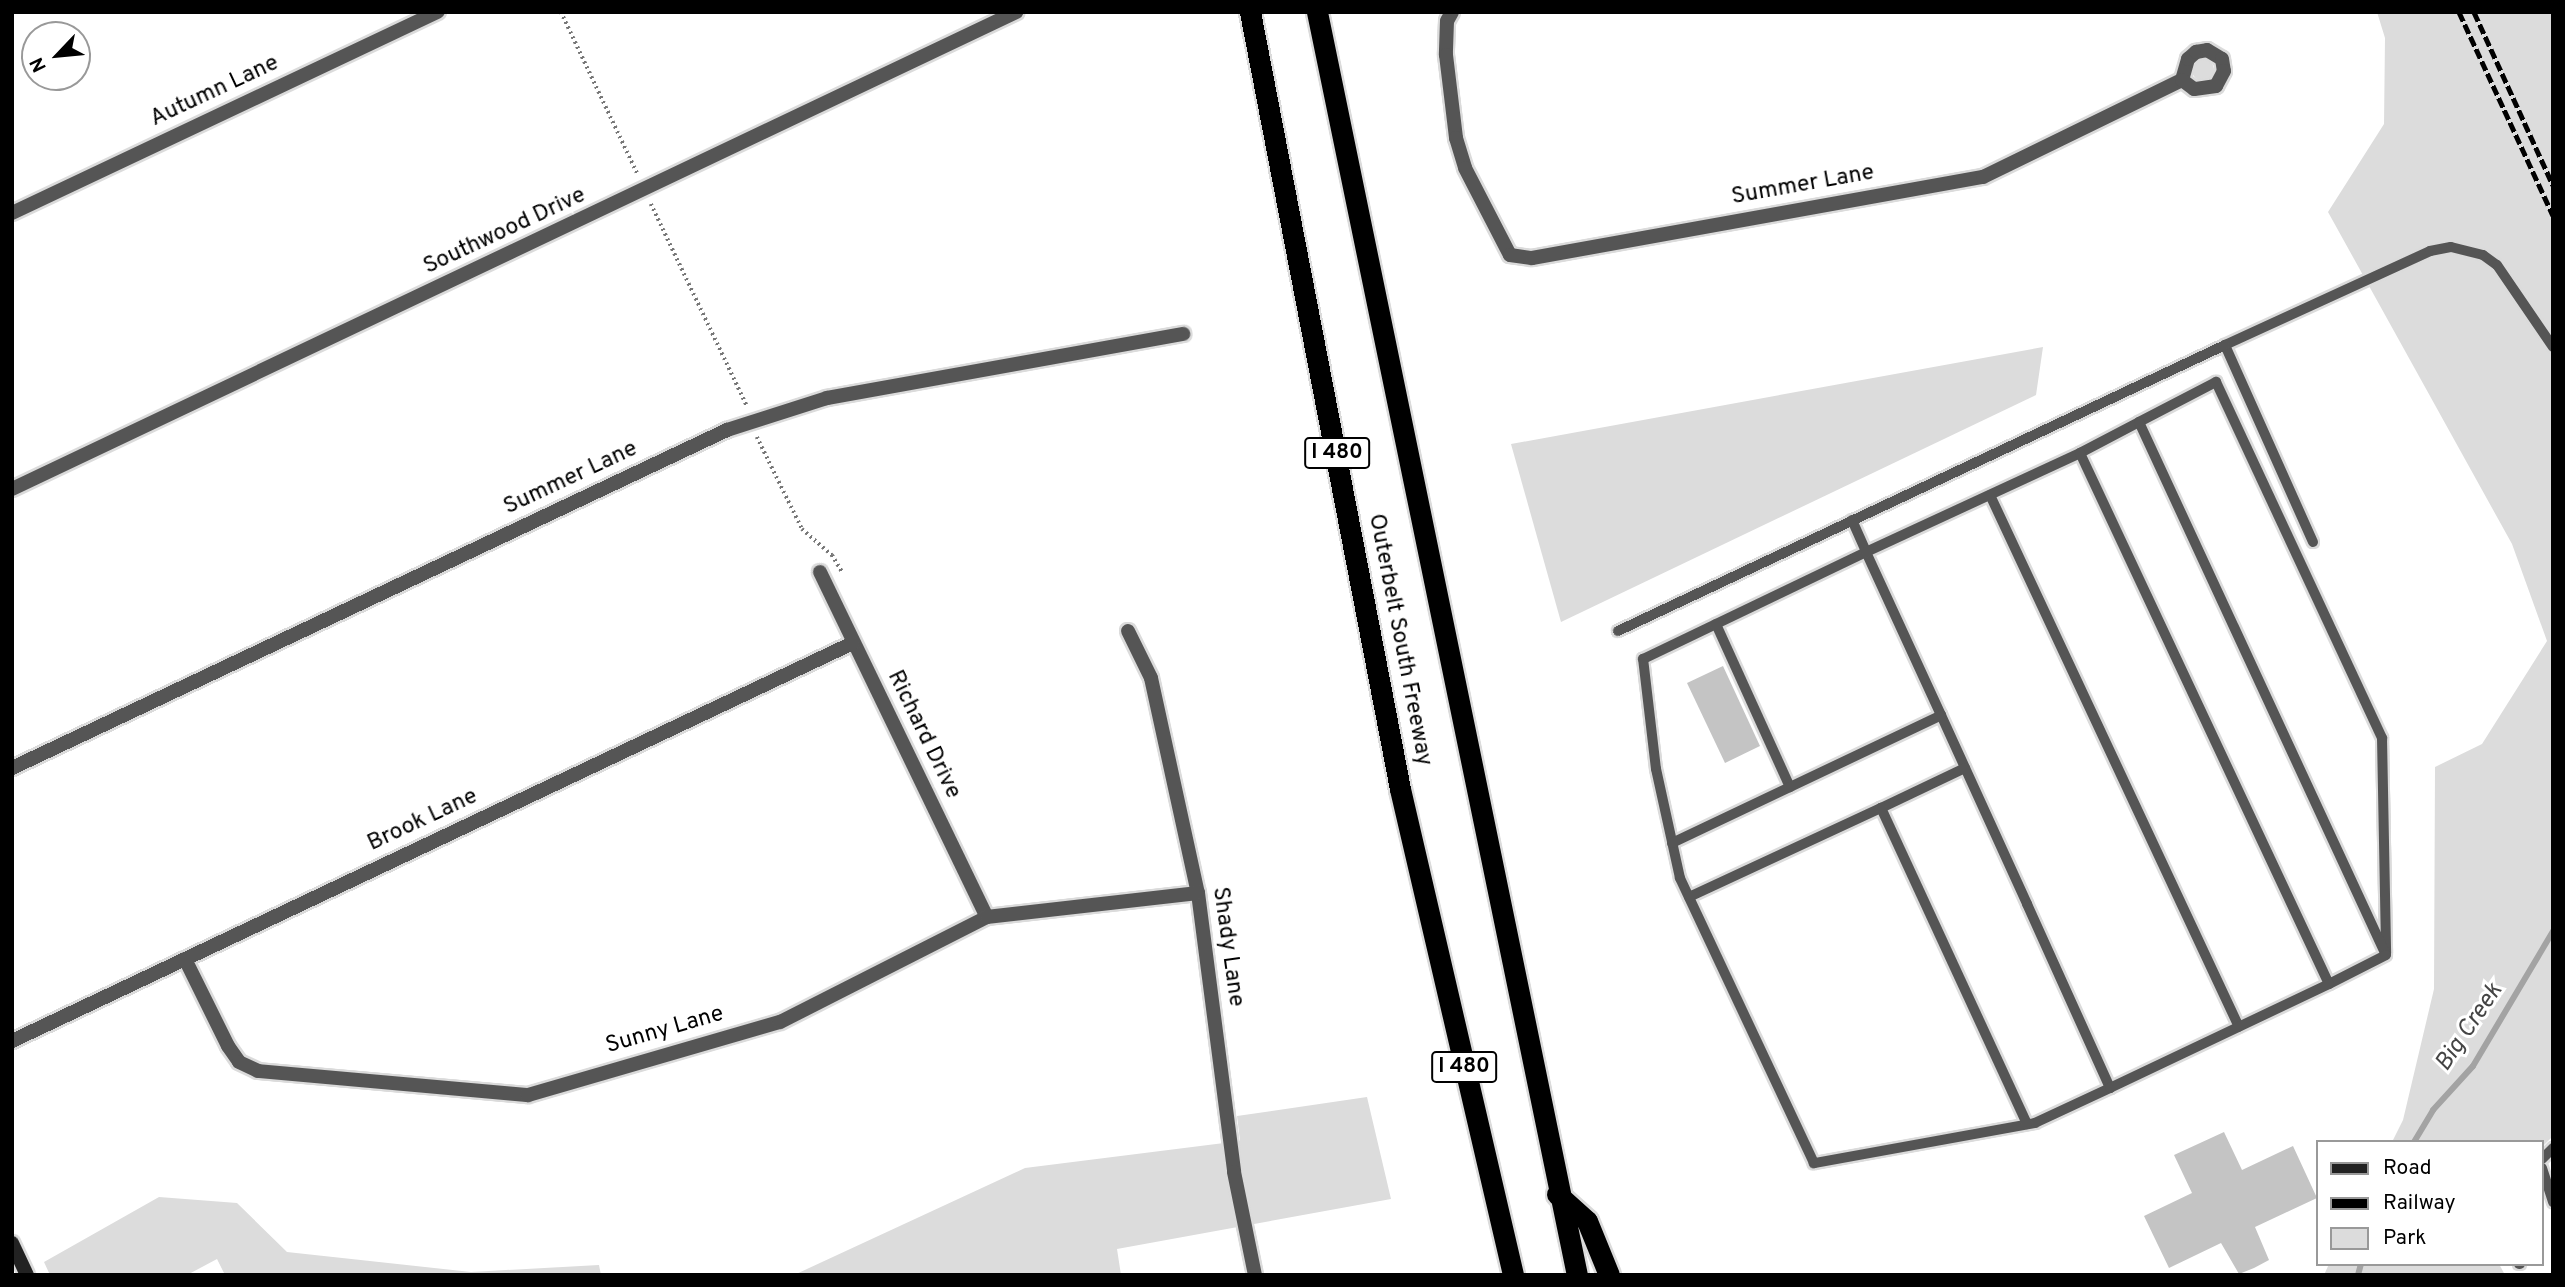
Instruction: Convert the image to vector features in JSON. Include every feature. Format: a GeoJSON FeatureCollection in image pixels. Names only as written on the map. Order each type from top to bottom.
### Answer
{"type":"FeatureCollection","features":[{"type":"Feature","properties":{"kind":"highway","name":"Outerbelt South Freeway"},"geometry":{"type":"LineString","coordinates":[[1250,12],[1401,789],[1513,1275]]}},
{"type":"Feature","properties":{"kind":"highway","name":"Outerbelt South Freeway"},"geometry":{"type":"LineString","coordinates":[[1317,12],[1557,1194],[1577,1275]]}},
{"type":"Feature","properties":{"kind":"highway"},"geometry":{"type":"LineString","coordinates":[[1557,1194],[1587,1221],[1609,1275]]}},
{"type":"Feature","properties":{"kind":"highway"},"geometry":{"type":"LineString","coordinates":[[1500,1275],[1504,1241]]}},
{"type":"Feature","properties":{"kind":"street","name":"Autumn Lane"},"geometry":{"type":"LineString","coordinates":[[12,213],[438,12]]}},
{"type":"Feature","properties":{"kind":"street","name":"Southwood Drive"},"geometry":{"type":"LineString","coordinates":[[12,489],[1016,12]]}},
{"type":"Feature","properties":{"kind":"street","name":"Summer Lane"},"geometry":{"type":"LineString","coordinates":[[1452,12],[1447,21],[1446,55],[1456,138],[1465,168],[1510,255],[1532,258],[1983,177],[2182,80]]}},
{"type":"Feature","properties":{"kind":"street","name":"Summer Lane"},"geometry":{"type":"LineString","coordinates":[[12,768],[727,430],[827,398],[1183,334]]}},
{"type":"Feature","properties":{"kind":"street","name":"Richard Drive"},"geometry":{"type":"LineString","coordinates":[[820,572],[987,917]]}},
{"type":"Feature","properties":{"kind":"street","name":"Shady Lane"},"geometry":{"type":"LineString","coordinates":[[1128,631],[1151,678],[1198,893],[1234,1172],[1255,1275]]}},
{"type":"Feature","properties":{"kind":"street","name":"Brook Lane"},"geometry":{"type":"LineString","coordinates":[[12,1041],[853,643]]}},
{"type":"Feature","properties":{"kind":"street","name":"Sunny Lane"},"geometry":{"type":"LineString","coordinates":[[185,959],[228,1046],[239,1062],[258,1071],[528,1095],[780,1022],[987,917],[1198,893]]}},
{"type":"Feature","properties":{"kind":"street"},"geometry":{"type":"LineString","coordinates":[[12,1243],[27,1275]]}},
{"type":"Feature","properties":{"kind":"lane"},"geometry":{"type":"LineString","coordinates":[[1618,631],[2430,251],[2451,247],[2483,255],[2497,265],[2553,347]]}},
{"type":"Feature","properties":{"kind":"lane"},"geometry":{"type":"LineString","coordinates":[[2225,345],[2313,542]]}},
{"type":"Feature","properties":{"kind":"lane"},"geometry":{"type":"LineString","coordinates":[[2216,382],[2382,738],[2385,955],[2110,1088],[2027,1124],[1814,1163],[1689,897],[1672,843],[1656,769],[1643,659],[2080,453],[2216,382]]}},
{"type":"Feature","properties":{"kind":"lane"},"geometry":{"type":"LineString","coordinates":[[2138,422],[2385,955]]}},
{"type":"Feature","properties":{"kind":"lane"},"geometry":{"type":"LineString","coordinates":[[2080,453],[2329,984]]}},
{"type":"Feature","properties":{"kind":"lane"},"geometry":{"type":"LineString","coordinates":[[1990,495],[2239,1027]]}},
{"type":"Feature","properties":{"kind":"lane"},"geometry":{"type":"LineString","coordinates":[[1852,520],[2110,1088]]}},
{"type":"Feature","properties":{"kind":"lane"},"geometry":{"type":"LineString","coordinates":[[1716,624],[1790,787]]}},
{"type":"Feature","properties":{"kind":"lane"},"geometry":{"type":"LineString","coordinates":[[1672,843],[1941,715]]}},
{"type":"Feature","properties":{"kind":"lane"},"geometry":{"type":"LineString","coordinates":[[1689,897],[1965,768]]}},
{"type":"Feature","properties":{"kind":"lane"},"geometry":{"type":"LineString","coordinates":[[1881,808],[2027,1124]]}},
{"type":"Feature","properties":{"kind":"lane"},"geometry":{"type":"LineString","coordinates":[[2544,1174],[2553,1202]]}},
{"type":"Feature","properties":{"kind":"path"},"geometry":{"type":"LineString","coordinates":[[561,12],[636,171]]}},
{"type":"Feature","properties":{"kind":"path"},"geometry":{"type":"LineString","coordinates":[[652,205],[746,402]]}},
{"type":"Feature","properties":{"kind":"path"},"geometry":{"type":"LineString","coordinates":[[757,436],[802,529],[832,555],[843,573]]}},
{"type":"Feature","properties":{"kind":"green space"},"geometry":{"type":"Polygon","coordinates":[[[2377,12],[2553,12],[2553,1136],[2544,1145],[2544,1140],[2393,1140],[2403,1120],[2434,989],[2435,767],[2482,744],[2547,641],[2512,544],[2328,212],[2384,124],[2385,38],[2377,12]]]}},
{"type":"Feature","properties":{"kind":"green space"},"geometry":{"type":"Polygon","coordinates":[[[2199,59],[2207,59],[2214,66],[2214,74],[2207,81],[2199,81],[2192,74],[2192,66],[2199,59]]]}},
{"type":"Feature","properties":{"kind":"green space"},"geometry":{"type":"Polygon","coordinates":[[[2043,347],[2036,395],[1561,622],[1511,444],[2043,347]]]}},
{"type":"Feature","properties":{"kind":"green space"},"geometry":{"type":"Polygon","coordinates":[[[1367,1097],[1391,1199],[1117,1249],[1121,1275],[794,1275],[1025,1168],[1240,1141],[1237,1116],[1367,1097]]]}},
{"type":"Feature","properties":{"kind":"green space"},"geometry":{"type":"Polygon","coordinates":[[[159,1197],[237,1203],[287,1252],[471,1272],[599,1265],[601,1275],[225,1275],[217,1259],[187,1275],[50,1275],[44,1262],[159,1197]]]}},
{"type":"Feature","properties":{"kind":"green space"},"geometry":{"type":"Polygon","coordinates":[[[2328,1266],[2500,1266],[2505,1275],[2324,1275],[2328,1266]]]}},
{"type":"Feature","properties":{"kind":"building"},"geometry":{"type":"Polygon","coordinates":[[[1723,666],[1760,746],[1725,763],[1687,683],[1723,666]]]}},
{"type":"Feature","properties":{"kind":"building"},"geometry":{"type":"Polygon","coordinates":[[[2224,1132],[2242,1170],[2293,1146],[2316,1198],[2255,1227],[2269,1260],[2254,1268],[2239,1274],[2221,1243],[2169,1268],[2144,1216],[2192,1193],[2174,1155],[2224,1132]]]}},
{"type":"Feature","properties":{"kind":"waterway","name":"Big Creek"},"geometry":{"type":"LineString","coordinates":[[2415,1140],[2433,1110],[2473,1066],[2553,931]]}},
{"type":"Feature","properties":{"kind":"waterway","name":"Big Creek"},"geometry":{"type":"LineString","coordinates":[[2358,1275],[2360,1266]]}},
{"type":"Feature","properties":{"kind":"railway"},"geometry":{"type":"LineString","coordinates":[[2459,12],[2553,215]]}},
{"type":"Feature","properties":{"kind":"railway"},"geometry":{"type":"LineString","coordinates":[[2474,12],[2553,185]]}}]}
